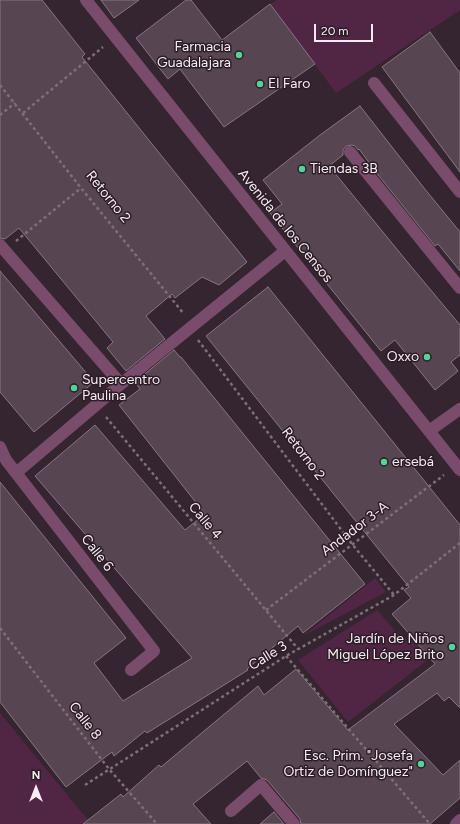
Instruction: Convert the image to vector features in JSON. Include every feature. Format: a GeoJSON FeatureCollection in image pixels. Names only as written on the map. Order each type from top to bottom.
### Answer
{"type":"FeatureCollection","features":[{"type":"Feature","properties":{"kind":"street","name":"Avenida de los Censos"},"geometry":{"type":"LineString","coordinates":[[86,0],[458,468]]}},
{"type":"Feature","properties":{"kind":"street"},"geometry":{"type":"LineString","coordinates":[[374,84],[460,192]]}},
{"type":"Feature","properties":{"kind":"street"},"geometry":{"type":"LineString","coordinates":[[350,152],[460,288]]}},
{"type":"Feature","properties":{"kind":"street"},"geometry":{"type":"LineString","coordinates":[[2,248],[121,384]]}},
{"type":"Feature","properties":{"kind":"street"},"geometry":{"type":"LineString","coordinates":[[16,473],[121,384],[286,251]]}},
{"type":"Feature","properties":{"kind":"street"},"geometry":{"type":"LineString","coordinates":[[429,430],[460,409]]}},
{"type":"Feature","properties":{"kind":"street","name":"Calle 6"},"geometry":{"type":"LineString","coordinates":[[0,447],[6,460],[154,651],[130,670]]}},
{"type":"Feature","properties":{"kind":"street"},"geometry":{"type":"LineString","coordinates":[[231,810],[261,785],[294,824]]}},
{"type":"Feature","properties":{"kind":"street"},"geometry":{"type":"LineString","coordinates":[[456,824],[460,820]]}},
{"type":"Feature","properties":{"kind":"path"},"geometry":{"type":"LineString","coordinates":[[23,113],[115,37]]}},
{"type":"Feature","properties":{"kind":"path","name":"Retorno 2"},"geometry":{"type":"LineString","coordinates":[[0,85],[192,328],[352,544],[394,595]]}},
{"type":"Feature","properties":{"kind":"path"},"geometry":{"type":"LineString","coordinates":[[0,115],[15,103]]}},
{"type":"Feature","properties":{"kind":"path"},"geometry":{"type":"LineString","coordinates":[[2,248],[81,188]]}},
{"type":"Feature","properties":{"kind":"path","name":"Calle 4"},"geometry":{"type":"LineString","coordinates":[[96,405],[298,649]]}},
{"type":"Feature","properties":{"kind":"path","name":"Andador 3-A"},"geometry":{"type":"LineString","coordinates":[[266,610],[352,544],[458,468]]}},
{"type":"Feature","properties":{"kind":"path","name":"Calle 3"},"geometry":{"type":"LineString","coordinates":[[85,786],[109,769],[286,656],[394,595],[460,543]]}},
{"type":"Feature","properties":{"kind":"path","name":"Calle 8"},"geometry":{"type":"LineString","coordinates":[[0,628],[109,769],[157,824]]}},
{"type":"Feature","properties":{"kind":"path"},"geometry":{"type":"LineString","coordinates":[[286,656],[430,824]]}},
{"type":"Feature","properties":{"kind":"shaded area"},"geometry":{"type":"Polygon","coordinates":[[[277,0],[460,0],[460,10],[336,93],[270,4],[277,0]]]}},
{"type":"Feature","properties":{"kind":"shaded area"},"geometry":{"type":"Polygon","coordinates":[[[375,578],[386,592],[303,636],[375,578]]]}},
{"type":"Feature","properties":{"kind":"shaded area"},"geometry":{"type":"Polygon","coordinates":[[[377,610],[405,642],[411,638],[429,659],[348,722],[298,660],[377,610]]]}},
{"type":"Feature","properties":{"kind":"shaded area"},"geometry":{"type":"Polygon","coordinates":[[[0,713],[78,808],[92,824],[0,824],[0,713]]]}},
{"type":"Feature","properties":{"kind":"building"},"geometry":{"type":"Polygon","coordinates":[[[0,0],[42,0],[85,54],[82,57],[247,262],[219,285],[202,277],[175,298],[172,294],[146,316],[165,339],[126,371],[107,348],[113,342],[19,228],[5,239],[0,238],[0,0]]]}},
{"type":"Feature","properties":{"kind":"building"},"geometry":{"type":"Polygon","coordinates":[[[101,0],[139,0],[114,18],[101,0]]]}},
{"type":"Feature","properties":{"kind":"building"},"geometry":{"type":"Polygon","coordinates":[[[186,0],[191,0],[222,40],[270,4],[315,64],[224,127],[180,69],[168,79],[136,38],[186,0]]]}},
{"type":"Feature","properties":{"kind":"building"},"geometry":{"type":"Polygon","coordinates":[[[430,32],[460,73],[460,172],[382,67],[430,32]]]}},
{"type":"Feature","properties":{"kind":"building"},"geometry":{"type":"Polygon","coordinates":[[[360,106],[460,232],[460,271],[438,244],[435,246],[359,149],[358,150],[352,145],[346,146],[343,150],[343,155],[329,166],[460,325],[460,355],[451,362],[458,371],[435,390],[395,340],[381,351],[270,213],[282,204],[263,180],[320,135],[360,106]]]}},
{"type":"Feature","properties":{"kind":"building"},"geometry":{"type":"Polygon","coordinates":[[[0,271],[94,382],[34,432],[0,392],[0,271]]]}},
{"type":"Feature","properties":{"kind":"building"},"geometry":{"type":"Polygon","coordinates":[[[268,287],[460,525],[460,708],[449,697],[444,701],[437,693],[394,724],[443,775],[460,760],[460,798],[430,824],[301,824],[300,819],[267,780],[261,778],[247,761],[193,804],[211,824],[83,824],[121,794],[123,797],[159,765],[161,767],[258,686],[264,695],[296,669],[348,730],[435,664],[392,614],[411,598],[404,590],[409,587],[206,336],[268,287]]]}},
{"type":"Feature","properties":{"kind":"building"},"geometry":{"type":"Polygon","coordinates":[[[174,350],[365,584],[303,633],[298,626],[247,669],[248,670],[147,733],[145,731],[114,756],[112,752],[66,787],[0,702],[0,482],[126,638],[94,663],[123,701],[192,658],[35,476],[95,425],[185,530],[205,514],[119,405],[140,389],[135,382],[174,350]]]}},
{"type":"Feature","properties":{"kind":"building"},"geometry":{"type":"Polygon","coordinates":[[[274,812],[284,824],[260,824],[274,812]]]}},
{"type":"Feature","properties":{"kind":"place","name":"Farmacia Guadalajara"},"geometry":{"type":"Point","coordinates":[239,55]}},
{"type":"Feature","properties":{"kind":"place","name":"El Faro"},"geometry":{"type":"Point","coordinates":[260,84]}},
{"type":"Feature","properties":{"kind":"place","name":"Tiendas 3B"},"geometry":{"type":"Point","coordinates":[302,169]}},
{"type":"Feature","properties":{"kind":"place","name":"Oxxo"},"geometry":{"type":"Point","coordinates":[427,357]}},
{"type":"Feature","properties":{"kind":"place","name":"Supercentro Paulina"},"geometry":{"type":"Point","coordinates":[74,388]}},
{"type":"Feature","properties":{"kind":"place","name":"ersebá"},"geometry":{"type":"Point","coordinates":[384,462]}},
{"type":"Feature","properties":{"kind":"place","name":"Jardín de Niños Miguel López Brito"},"geometry":{"type":"Point","coordinates":[452,647]}},
{"type":"Feature","properties":{"kind":"place","name":"Esc. Prim. \"Josefa Ortiz de Domínguez\""},"geometry":{"type":"Point","coordinates":[421,764]}}]}
